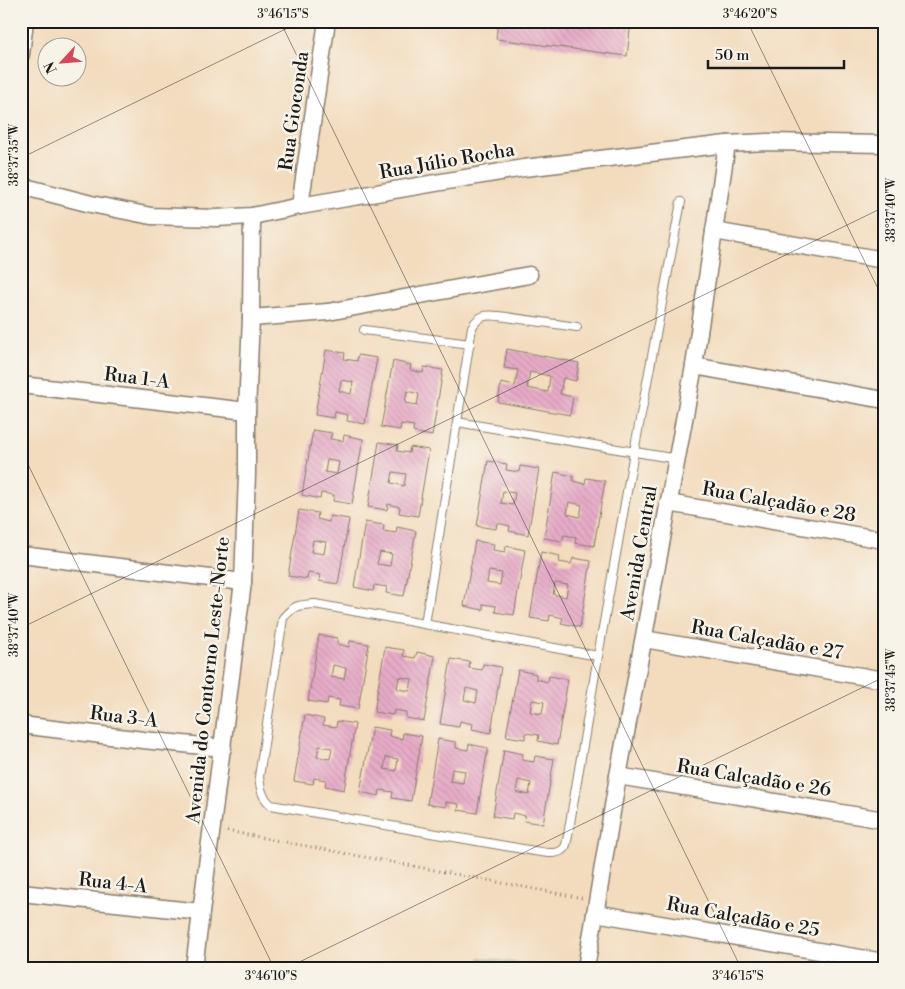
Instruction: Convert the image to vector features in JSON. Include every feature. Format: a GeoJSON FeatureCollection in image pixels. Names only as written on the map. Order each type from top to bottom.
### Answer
{"type":"FeatureCollection","features":[{"type":"Feature","properties":{"kind":"street"},"geometry":{"type":"LineString","coordinates":[[21,54],[25,21]]}},
{"type":"Feature","properties":{"kind":"street","name":"Rua Gioconda"},"geometry":{"type":"LineString","coordinates":[[300,206],[327,21]]}},
{"type":"Feature","properties":{"kind":"street","name":"Rua Júlio Rocha"},"geometry":{"type":"LineString","coordinates":[[21,186],[91,204],[151,216],[216,218],[252,216],[300,206],[524,168],[727,144],[767,142],[884,144]]}},
{"type":"Feature","properties":{"kind":"street","name":"Avenida Central"},"geometry":{"type":"LineString","coordinates":[[586,968],[618,776],[694,366],[727,144]]}},
{"type":"Feature","properties":{"kind":"street","name":"Avenida do Contorno Leste-Norte"},"geometry":{"type":"LineString","coordinates":[[194,968],[243,582],[251,318],[252,216]]}},
{"type":"Feature","properties":{"kind":"street"},"geometry":{"type":"LineString","coordinates":[[714,232],[884,260]]}},
{"type":"Feature","properties":{"kind":"street"},"geometry":{"type":"LineString","coordinates":[[251,318],[328,312],[529,275]]}},
{"type":"Feature","properties":{"kind":"street"},"geometry":{"type":"LineString","coordinates":[[694,366],[884,400]]}},
{"type":"Feature","properties":{"kind":"street","name":"Rua 1-A"},"geometry":{"type":"LineString","coordinates":[[21,385],[247,411]]}},
{"type":"Feature","properties":{"kind":"street","name":"Rua Calçadão e 28"},"geometry":{"type":"LineString","coordinates":[[668,503],[884,540]]}},
{"type":"Feature","properties":{"kind":"street"},"geometry":{"type":"LineString","coordinates":[[21,555],[243,582]]}},
{"type":"Feature","properties":{"kind":"street","name":"Rua Calçadão e 27"},"geometry":{"type":"LineString","coordinates":[[644,639],[884,680]]}},
{"type":"Feature","properties":{"kind":"street","name":"Rua 3-A"},"geometry":{"type":"LineString","coordinates":[[21,725],[223,748]]}},
{"type":"Feature","properties":{"kind":"street","name":"Rua Calçadão e 26"},"geometry":{"type":"LineString","coordinates":[[618,776],[884,820]]}},
{"type":"Feature","properties":{"kind":"street","name":"Rua 4-A"},"geometry":{"type":"LineString","coordinates":[[21,893],[201,912]]}},
{"type":"Feature","properties":{"kind":"street","name":"Rua Calçadão e 25"},"geometry":{"type":"LineString","coordinates":[[596,907],[884,962]]}},
{"type":"Feature","properties":{"kind":"lane"},"geometry":{"type":"LineString","coordinates":[[598,656],[315,604],[304,604],[291,608],[282,618],[259,776],[264,798],[271,805],[534,851],[558,853],[564,848],[568,835],[634,452],[681,202]]}},
{"type":"Feature","properties":{"kind":"lane"},"geometry":{"type":"LineString","coordinates":[[426,624],[472,327],[480,317],[500,316],[577,327]]}},
{"type":"Feature","properties":{"kind":"lane"},"geometry":{"type":"LineString","coordinates":[[364,330],[470,344]]}},
{"type":"Feature","properties":{"kind":"lane"},"geometry":{"type":"LineString","coordinates":[[457,422],[677,459]]}},
{"type":"Feature","properties":{"kind":"path"},"geometry":{"type":"LineString","coordinates":[[211,828],[596,907]]}},
{"type":"Feature","properties":{"kind":"green space"},"geometry":{"type":"Polygon","coordinates":[[[480,958],[547,967],[547,968],[479,968],[480,958]]]}},
{"type":"Feature","properties":{"kind":"building"},"geometry":{"type":"Polygon","coordinates":[[[498,21],[631,21],[627,56],[496,39],[498,21]]]}},
{"type":"Feature","properties":{"kind":"building"},"geometry":{"type":"Polygon","coordinates":[[[507,349],[579,363],[576,381],[563,378],[560,394],[573,397],[570,415],[498,402],[501,383],[515,386],[518,370],[504,368],[507,349]],[[530,372],[527,388],[548,392],[550,376],[530,372]]]}},
{"type":"Feature","properties":{"kind":"building"},"geometry":{"type":"Polygon","coordinates":[[[326,350],[345,353],[344,359],[357,361],[358,355],[377,358],[365,424],[347,421],[348,415],[335,412],[334,418],[315,415],[326,350]],[[341,380],[339,391],[351,394],[353,382],[341,380]]]}},
{"type":"Feature","properties":{"kind":"building"},"geometry":{"type":"Polygon","coordinates":[[[393,361],[411,365],[410,370],[423,373],[424,367],[443,370],[432,436],[413,432],[414,426],[401,424],[400,430],[381,427],[393,361]],[[407,391],[405,403],[417,405],[419,394],[407,391]]]}},
{"type":"Feature","properties":{"kind":"building"},"geometry":{"type":"Polygon","coordinates":[[[313,430],[332,433],[330,439],[343,441],[344,435],[363,439],[352,504],[333,501],[334,495],[321,493],[320,499],[302,495],[313,430]],[[327,460],[325,472],[337,474],[339,462],[327,460]]]}},
{"type":"Feature","properties":{"kind":"building"},"geometry":{"type":"Polygon","coordinates":[[[379,442],[398,445],[397,451],[409,453],[410,447],[429,450],[418,516],[399,513],[400,507],[388,504],[387,510],[368,507],[379,442]],[[393,472],[391,483],[404,486],[406,474],[393,472]]]}},
{"type":"Feature","properties":{"kind":"building"},"geometry":{"type":"Polygon","coordinates":[[[488,461],[507,464],[506,470],[519,472],[520,466],[539,469],[528,535],[509,531],[510,526],[497,523],[496,529],[477,526],[488,461]],[[503,491],[501,503],[513,505],[515,493],[503,491]]]}},
{"type":"Feature","properties":{"kind":"building"},"geometry":{"type":"Polygon","coordinates":[[[555,472],[573,476],[573,481],[585,484],[586,478],[605,481],[594,546],[575,543],[576,537],[564,535],[562,541],[544,538],[555,472]],[[569,502],[567,514],[580,517],[582,505],[569,502]]]}},
{"type":"Feature","properties":{"kind":"building"},"geometry":{"type":"Polygon","coordinates":[[[299,510],[318,513],[317,519],[329,522],[330,516],[349,519],[338,584],[319,581],[320,575],[308,573],[307,579],[288,576],[299,510]],[[313,540],[311,552],[324,554],[326,542],[313,540]]]}},
{"type":"Feature","properties":{"kind":"building"},"geometry":{"type":"Polygon","coordinates":[[[365,522],[384,525],[383,531],[396,533],[397,527],[416,531],[404,596],[386,593],[387,587],[374,585],[373,591],[354,587],[365,522]],[[380,552],[377,564],[390,566],[392,554],[380,552]]]}},
{"type":"Feature","properties":{"kind":"building"},"geometry":{"type":"Polygon","coordinates":[[[475,541],[494,544],[493,550],[505,552],[506,546],[525,550],[514,615],[495,612],[496,606],[483,604],[483,610],[464,606],[475,541]],[[489,571],[487,583],[500,585],[502,573],[489,571]]]}},
{"type":"Feature","properties":{"kind":"building"},"geometry":{"type":"Polygon","coordinates":[[[541,552],[560,556],[559,562],[571,564],[573,558],[591,561],[580,627],[561,623],[563,618],[550,615],[549,621],[530,618],[541,552]],[[555,583],[553,594],[566,597],[568,585],[555,583]]]}},
{"type":"Feature","properties":{"kind":"building"},"geometry":{"type":"Polygon","coordinates":[[[319,635],[337,638],[337,644],[349,647],[350,641],[369,644],[358,709],[339,706],[340,700],[328,698],[327,704],[308,701],[319,635]],[[333,665],[331,677],[344,679],[346,668],[333,665]]]}},
{"type":"Feature","properties":{"kind":"building"},"geometry":{"type":"Polygon","coordinates":[[[385,647],[404,650],[403,656],[415,658],[417,652],[435,656],[424,721],[406,718],[406,712],[394,710],[393,715],[374,712],[385,647]],[[399,677],[397,689],[410,691],[412,679],[399,677]]]}},
{"type":"Feature","properties":{"kind":"building"},"geometry":{"type":"Polygon","coordinates":[[[451,659],[470,662],[469,668],[482,670],[483,664],[501,667],[491,733],[472,729],[473,724],[460,721],[459,727],[440,724],[451,659]],[[466,688],[464,700],[476,703],[478,691],[466,688]]]}},
{"type":"Feature","properties":{"kind":"building"},"geometry":{"type":"Polygon","coordinates":[[[518,670],[536,674],[536,679],[548,682],[549,676],[568,679],[557,745],[538,741],[539,735],[526,733],[525,739],[506,736],[518,670]],[[532,700],[530,712],[542,714],[544,702],[532,700]]]}},
{"type":"Feature","properties":{"kind":"building"},"geometry":{"type":"Polygon","coordinates":[[[305,715],[324,719],[323,725],[336,727],[337,721],[355,724],[344,790],[325,786],[326,780],[314,778],[313,784],[294,781],[305,715]],[[319,746],[317,757],[330,759],[332,748],[319,746]]]}},
{"type":"Feature","properties":{"kind":"building"},"geometry":{"type":"Polygon","coordinates":[[[372,727],[390,730],[389,736],[402,739],[403,733],[422,736],[411,801],[392,798],[393,792],[380,790],[379,796],[360,792],[372,727]],[[386,757],[384,769],[396,771],[398,759],[386,757]]]}},
{"type":"Feature","properties":{"kind":"building"},"geometry":{"type":"Polygon","coordinates":[[[438,739],[456,742],[456,748],[468,750],[469,744],[488,748],[477,813],[458,810],[459,804],[446,802],[446,807],[427,804],[438,739]],[[452,769],[450,781],[463,783],[465,771],[452,769]]]}},
{"type":"Feature","properties":{"kind":"building"},"geometry":{"type":"Polygon","coordinates":[[[504,750],[523,754],[522,760],[534,762],[535,756],[554,759],[543,824],[524,821],[525,816],[513,813],[512,819],[493,816],[504,750]],[[518,780],[516,792],[529,795],[531,783],[518,780]]]}}]}
